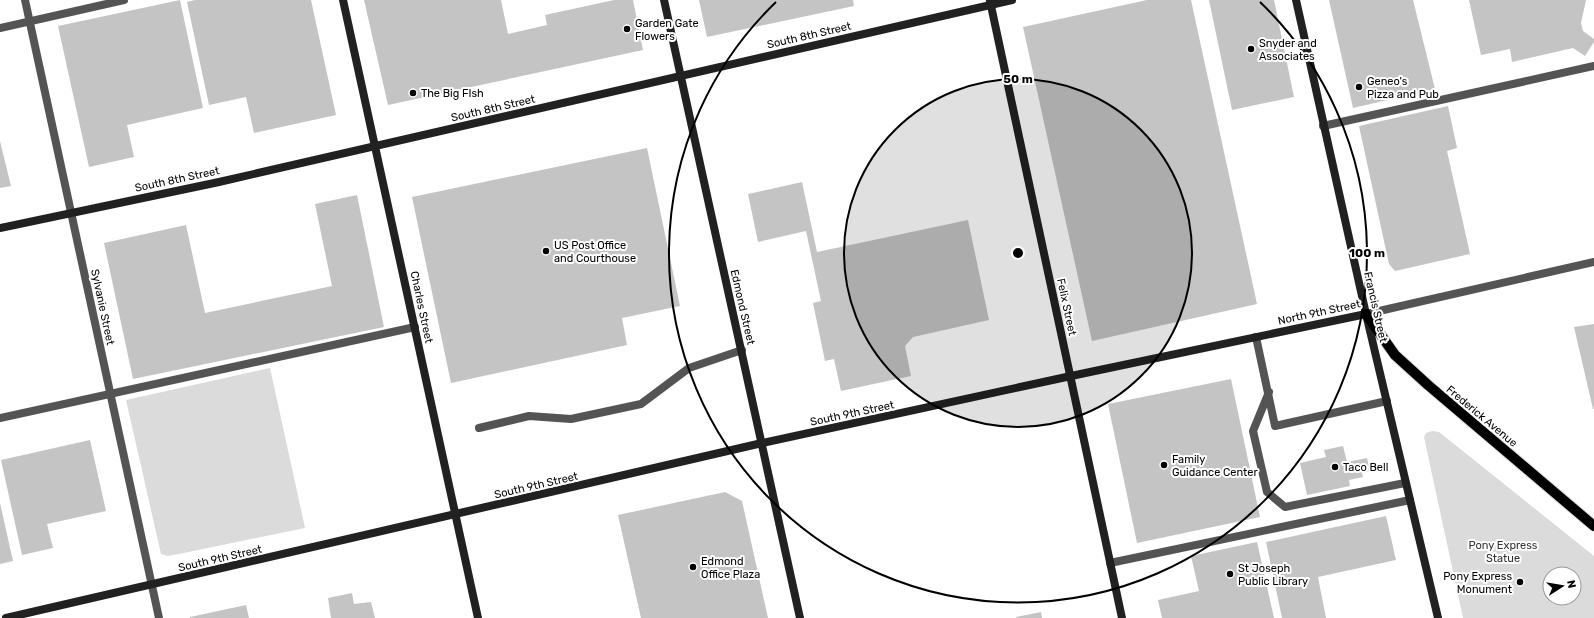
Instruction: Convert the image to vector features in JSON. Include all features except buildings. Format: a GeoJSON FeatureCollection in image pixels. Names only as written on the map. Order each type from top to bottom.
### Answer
{"type":"FeatureCollection","features":[{"type":"Feature","properties":{"kind":"main road","name":"Charles Street"},"geometry":{"type":"LineString","coordinates":[[343,0],[478,618]]}},
{"type":"Feature","properties":{"kind":"main road","name":"Edmond Street"},"geometry":{"type":"LineString","coordinates":[[664,0],[800,618]]}},
{"type":"Feature","properties":{"kind":"main road","name":"South 8th Street"},"geometry":{"type":"LineString","coordinates":[[0,228],[219,182],[680,76],[990,2],[1012,0]]}},
{"type":"Feature","properties":{"kind":"main road","name":"Francis Street"},"geometry":{"type":"LineString","coordinates":[[1296,0],[1366,314],[1438,618]]}},
{"type":"Feature","properties":{"kind":"main road","name":"Felix Street"},"geometry":{"type":"LineString","coordinates":[[990,2],[1122,618]]}},
{"type":"Feature","properties":{"kind":"main road","name":"North 9th Street"},"geometry":{"type":"LineString","coordinates":[[1071,376],[1366,314]]}},
{"type":"Feature","properties":{"kind":"main road","name":"Frederick Avenue"},"geometry":{"type":"LineString","coordinates":[[1366,314],[1395,354],[1428,385],[1594,526]]}},
{"type":"Feature","properties":{"kind":"main road","name":"South 9th Street"},"geometry":{"type":"LineString","coordinates":[[6,618],[762,444],[1071,376]]}},
{"type":"Feature","properties":{"kind":"street","name":"Sylvanie Street"},"geometry":{"type":"LineString","coordinates":[[25,0],[158,618]]}},
{"type":"Feature","properties":{"kind":"street"},"geometry":{"type":"LineString","coordinates":[[0,28],[124,0]]}},
{"type":"Feature","properties":{"kind":"street"},"geometry":{"type":"LineString","coordinates":[[1323,126],[1594,66]]}},
{"type":"Feature","properties":{"kind":"street","name":"North 9th Street"},"geometry":{"type":"LineString","coordinates":[[1366,314],[1594,262]]}},
{"type":"Feature","properties":{"kind":"street"},"geometry":{"type":"LineString","coordinates":[[0,418],[415,327]]}},
{"type":"Feature","properties":{"kind":"street"},"geometry":{"type":"LineString","coordinates":[[1256,337],[1269,392],[1275,426],[1387,402]]}},
{"type":"Feature","properties":{"kind":"street"},"geometry":{"type":"LineString","coordinates":[[479,428],[529,416],[571,419],[640,404],[689,368],[742,350]]}},
{"type":"Feature","properties":{"kind":"street"},"geometry":{"type":"LineString","coordinates":[[1269,392],[1253,431],[1267,492],[1285,507],[1405,483]]}},
{"type":"Feature","properties":{"kind":"street"},"geometry":{"type":"LineString","coordinates":[[1110,563],[1410,500]]}},
{"type":"Feature","properties":{"kind":"green space"},"geometry":{"type":"Polygon","coordinates":[[[270,368],[305,528],[168,556],[161,554],[126,400],[270,368]]]}},
{"type":"Feature","properties":{"kind":"green space","name":"Pony Express Statue"},"geometry":{"type":"Polygon","coordinates":[[[1432,431],[1439,432],[1594,556],[1594,618],[1463,618],[1424,437],[1426,433],[1432,431]]]}},
{"type":"Feature","properties":{"kind":"place","name":"Garden Gate Flowers"},"geometry":{"type":"Point","coordinates":[627,29]}},
{"type":"Feature","properties":{"kind":"place","name":"Snyder and Associates"},"geometry":{"type":"Point","coordinates":[1251,49]}},
{"type":"Feature","properties":{"kind":"place","name":"Geneo's Pizza and Pub"},"geometry":{"type":"Point","coordinates":[1359,87]}},
{"type":"Feature","properties":{"kind":"place","name":"The Big FIsh"},"geometry":{"type":"Point","coordinates":[413,93]}},
{"type":"Feature","properties":{"kind":"place","name":"US Post Office and Courthouse"},"geometry":{"type":"Point","coordinates":[546,251]}},
{"type":"Feature","properties":{"kind":"place","name":"Family Guidance Center"},"geometry":{"type":"Point","coordinates":[1164,465]}},
{"type":"Feature","properties":{"kind":"place","name":"Taco Bell"},"geometry":{"type":"Point","coordinates":[1335,467]}},
{"type":"Feature","properties":{"kind":"place","name":"Edmond Office Plaza"},"geometry":{"type":"Point","coordinates":[693,567]}},
{"type":"Feature","properties":{"kind":"place","name":"St Joseph Public Library"},"geometry":{"type":"Point","coordinates":[1230,574]}},
{"type":"Feature","properties":{"kind":"place","name":"Pony Express Monument"},"geometry":{"type":"Point","coordinates":[1520,582]}}]}
